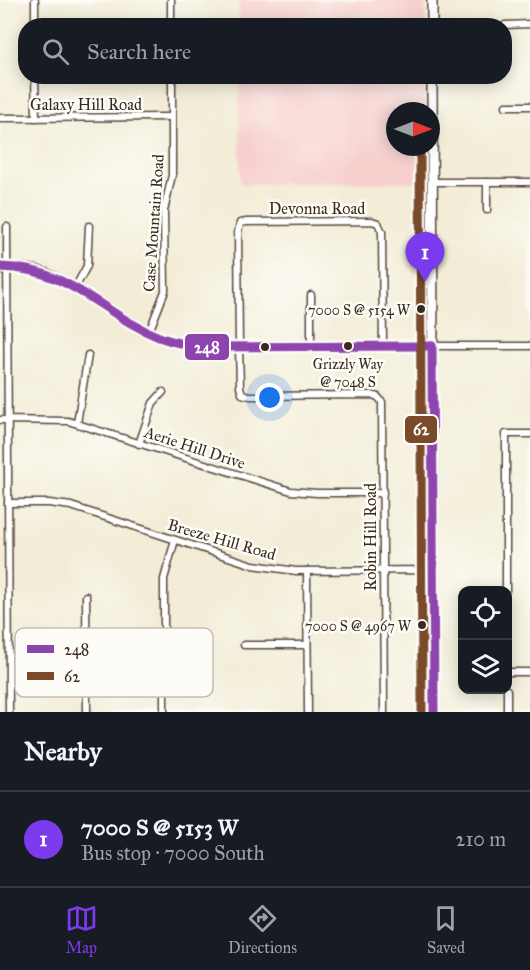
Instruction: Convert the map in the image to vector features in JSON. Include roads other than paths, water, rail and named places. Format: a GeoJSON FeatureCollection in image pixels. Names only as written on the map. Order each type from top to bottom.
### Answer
{"type":"FeatureCollection","features":[{"type":"Feature","properties":{"kind":"street"},"geometry":{"type":"LineString","coordinates":[[35,0],[35,18]]}},
{"type":"Feature","properties":{"kind":"street"},"geometry":{"type":"LineString","coordinates":[[171,0],[171,18]]}},
{"type":"Feature","properties":{"kind":"street"},"geometry":{"type":"LineString","coordinates":[[432,0],[432,18]]}},
{"type":"Feature","properties":{"kind":"street"},"geometry":{"type":"LineString","coordinates":[[512,24],[530,24]]}},
{"type":"Feature","properties":{"kind":"street"},"geometry":{"type":"LineString","coordinates":[[35,84],[36,118]]}},
{"type":"Feature","properties":{"kind":"street","name":"Case Mountain Road"},"geometry":{"type":"LineString","coordinates":[[149,332],[165,291],[164,211],[172,175],[172,84]]}},
{"type":"Feature","properties":{"kind":"street"},"geometry":{"type":"LineString","coordinates":[[432,84],[434,712]]}},
{"type":"Feature","properties":{"kind":"street"},"geometry":{"type":"LineString","coordinates":[[506,106],[530,106]]}},
{"type":"Feature","properties":{"kind":"street","name":"Galaxy Hill Road"},"geometry":{"type":"LineString","coordinates":[[0,118],[172,117]]}},
{"type":"Feature","properties":{"kind":"street"},"geometry":{"type":"LineString","coordinates":[[432,182],[530,182]]}},
{"type":"Feature","properties":{"kind":"street"},"geometry":{"type":"LineString","coordinates":[[487,182],[487,210]]}},
{"type":"Feature","properties":{"kind":"street","name":"Devonna Road"},"geometry":{"type":"LineString","coordinates":[[238,347],[238,230],[240,223],[360,221],[378,223],[382,231],[383,346]]}},
{"type":"Feature","properties":{"kind":"street"},"geometry":{"type":"LineString","coordinates":[[7,226],[3,267],[4,420],[8,503],[9,712]]}},
{"type":"Feature","properties":{"kind":"street"},"geometry":{"type":"LineString","coordinates":[[75,288],[87,266],[89,226]]}},
{"type":"Feature","properties":{"kind":"street"},"geometry":{"type":"LineString","coordinates":[[3,267],[35,270],[51,275],[149,332],[178,345],[200,347],[530,346]]}},
{"type":"Feature","properties":{"kind":"street"},"geometry":{"type":"LineString","coordinates":[[311,295],[311,346]]}},
{"type":"Feature","properties":{"kind":"street","name":"Robin Hill Road"},"geometry":{"type":"LineString","coordinates":[[238,347],[240,387],[244,394],[372,395],[380,398],[382,404],[384,712]]}},
{"type":"Feature","properties":{"kind":"street"},"geometry":{"type":"LineString","coordinates":[[77,423],[88,355]]}},
{"type":"Feature","properties":{"kind":"street"},"geometry":{"type":"LineString","coordinates":[[139,444],[153,403],[163,392]]}},
{"type":"Feature","properties":{"kind":"street","name":"Aerie Hill Drive"},"geometry":{"type":"LineString","coordinates":[[4,420],[56,419],[77,423],[291,491],[317,494],[383,493]]}},
{"type":"Feature","properties":{"kind":"street"},"geometry":{"type":"LineString","coordinates":[[506,586],[506,434],[530,434]]}},
{"type":"Feature","properties":{"kind":"street","name":"Breeze Hill Road"},"geometry":{"type":"LineString","coordinates":[[8,503],[49,503],[71,506],[253,565],[285,570],[433,570]]}},
{"type":"Feature","properties":{"kind":"street"},"geometry":{"type":"LineString","coordinates":[[164,628],[164,579],[175,540]]}},
{"type":"Feature","properties":{"kind":"street"},"geometry":{"type":"LineString","coordinates":[[307,570],[308,712]]}},
{"type":"Feature","properties":{"kind":"street"},"geometry":{"type":"LineString","coordinates":[[86,596],[86,628]]}},
{"type":"Feature","properties":{"kind":"street"},"geometry":{"type":"LineString","coordinates":[[243,645],[307,645]]}},
{"type":"Feature","properties":{"kind":"street"},"geometry":{"type":"LineString","coordinates":[[512,672],[530,672]]}},
{"type":"Feature","properties":{"kind":"street"},"geometry":{"type":"LineString","coordinates":[[507,694],[507,712]]}},
{"type":"Feature","properties":{"kind":"street"},"geometry":{"type":"LineString","coordinates":[[87,697],[87,712]]}},
{"type":"Feature","properties":{"kind":"street"},"geometry":{"type":"LineString","coordinates":[[165,697],[165,712]]}},
{"type":"Feature","properties":{"kind":"place","name":"7000 S @ 5153 W"},"geometry":{"type":"Point","coordinates":[425,282]}},
{"type":"Feature","properties":{"kind":"place","name":"7000 S @ 5154 W"},"geometry":{"type":"Point","coordinates":[421,309]}},
{"type":"Feature","properties":{"kind":"place","name":"Grizzly Way @ 7048 S"},"geometry":{"type":"Point","coordinates":[348,346]}},
{"type":"Feature","properties":{"kind":"place","name":"7000 S @ 4967 W"},"geometry":{"type":"Point","coordinates":[422,625]}}]}
